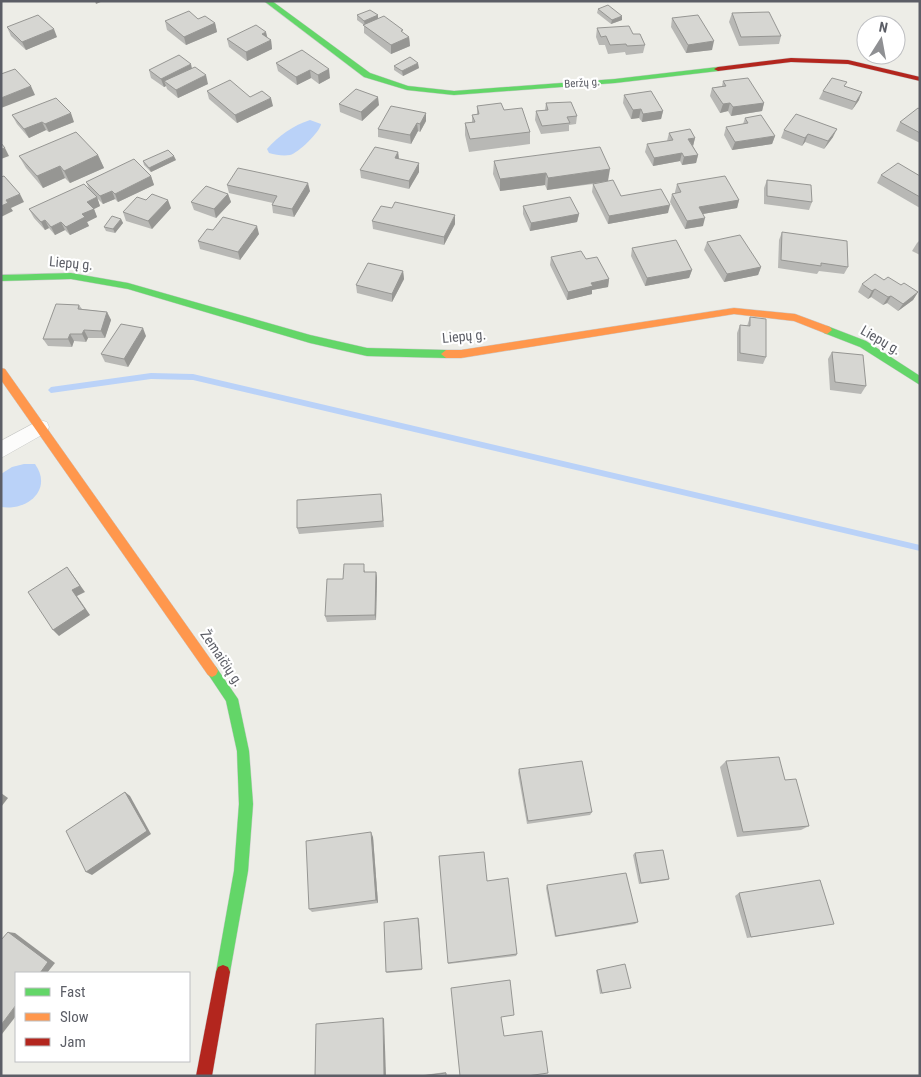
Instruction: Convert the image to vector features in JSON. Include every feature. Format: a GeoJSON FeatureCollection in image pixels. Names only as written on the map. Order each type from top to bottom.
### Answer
{"type":"FeatureCollection","features":[{"type":"Feature","properties":{"kind":"street","name":"Beržų g."},"geometry":{"type":"LineString","coordinates":[[267,1],[367,75],[407,88],[454,92],[606,81],[791,60],[848,62],[920,79]]}},
{"type":"Feature","properties":{"kind":"street","name":"Liepų g."},"geometry":{"type":"LineString","coordinates":[[1,278],[71,276],[128,286],[310,339],[368,352],[461,354],[734,311],[794,318],[854,340],[920,381]]}},
{"type":"Feature","properties":{"kind":"street","name":"Žemaičių g."},"geometry":{"type":"LineString","coordinates":[[1,372],[200,651],[232,699],[242,751],[246,804],[241,872],[204,1076]]}},
{"type":"Feature","properties":{"kind":"street"},"geometry":{"type":"LineString","coordinates":[[1,450],[40,427]]}},
{"type":"Feature","properties":{"kind":"water"},"geometry":{"type":"Polygon","coordinates":[[[310,120],[321,124],[320,128],[308,142],[290,155],[269,153],[267,149],[281,135],[310,120]]]}},
{"type":"Feature","properties":{"kind":"water"},"geometry":{"type":"Polygon","coordinates":[[[35,464],[40,473],[41,482],[39,490],[28,502],[11,507],[1,507],[1,474],[12,467],[35,464]]]}},
{"type":"Feature","properties":{"kind":"building"},"geometry":{"type":"Polygon","coordinates":[[[608,5],[622,16],[612,20],[598,9],[608,5]]]}},
{"type":"Feature","properties":{"kind":"building"},"geometry":{"type":"Polygon","coordinates":[[[370,10],[378,15],[364,21],[357,15],[370,10]]]}},
{"type":"Feature","properties":{"kind":"building"},"geometry":{"type":"Polygon","coordinates":[[[189,11],[198,19],[205,16],[215,23],[184,37],[165,21],[189,11]]]}},
{"type":"Feature","properties":{"kind":"building"},"geometry":{"type":"Polygon","coordinates":[[[769,12],[781,36],[741,37],[732,13],[769,12]]]}},
{"type":"Feature","properties":{"kind":"building"},"geometry":{"type":"Polygon","coordinates":[[[38,15],[54,29],[22,42],[7,27],[38,15]]]}},
{"type":"Feature","properties":{"kind":"building"},"geometry":{"type":"Polygon","coordinates":[[[698,15],[714,41],[688,45],[672,18],[698,15]]]}},
{"type":"Feature","properties":{"kind":"building"},"geometry":{"type":"Polygon","coordinates":[[[384,16],[403,30],[401,31],[409,37],[391,45],[363,25],[384,16]]]}},
{"type":"Feature","properties":{"kind":"building"},"geometry":{"type":"Polygon","coordinates":[[[256,25],[266,32],[262,34],[271,40],[246,52],[227,39],[256,25]]]}},
{"type":"Feature","properties":{"kind":"building"},"geometry":{"type":"Polygon","coordinates":[[[629,26],[633,34],[640,34],[645,45],[610,45],[606,36],[601,37],[597,28],[629,26]]]}},
{"type":"Feature","properties":{"kind":"building"},"geometry":{"type":"Polygon","coordinates":[[[302,50],[329,69],[318,75],[310,70],[296,77],[276,63],[302,50]]]}},
{"type":"Feature","properties":{"kind":"building"},"geometry":{"type":"Polygon","coordinates":[[[179,55],[191,64],[161,79],[149,70],[179,55]]]}},
{"type":"Feature","properties":{"kind":"building"},"geometry":{"type":"Polygon","coordinates":[[[410,57],[418,63],[402,71],[394,66],[410,57]]]}},
{"type":"Feature","properties":{"kind":"building"},"geometry":{"type":"Polygon","coordinates":[[[195,67],[206,75],[176,90],[164,81],[195,67]]]}},
{"type":"Feature","properties":{"kind":"building"},"geometry":{"type":"Polygon","coordinates":[[[15,69],[31,86],[1,98],[1,74],[15,69]]]}},
{"type":"Feature","properties":{"kind":"building"},"geometry":{"type":"Polygon","coordinates":[[[748,78],[764,103],[733,107],[730,103],[723,104],[712,88],[726,86],[723,81],[748,78]]]}},
{"type":"Feature","properties":{"kind":"building"},"geometry":{"type":"Polygon","coordinates":[[[832,78],[847,82],[844,86],[862,92],[856,102],[823,91],[832,78]]]}},
{"type":"Feature","properties":{"kind":"building"},"geometry":{"type":"Polygon","coordinates":[[[230,80],[250,97],[262,91],[271,98],[235,115],[207,91],[230,80]]]}},
{"type":"Feature","properties":{"kind":"building"},"geometry":{"type":"Polygon","coordinates":[[[356,89],[378,97],[361,112],[339,104],[356,89]]]}},
{"type":"Feature","properties":{"kind":"building"},"geometry":{"type":"Polygon","coordinates":[[[651,91],[663,111],[643,114],[641,109],[633,110],[624,95],[651,91]]]}},
{"type":"Feature","properties":{"kind":"building"},"geometry":{"type":"Polygon","coordinates":[[[56,98],[71,113],[45,124],[42,122],[24,129],[12,115],[56,98]]]}},
{"type":"Feature","properties":{"kind":"building"},"geometry":{"type":"Polygon","coordinates":[[[571,102],[577,116],[567,117],[570,123],[542,126],[536,111],[548,110],[546,103],[571,102]]]}},
{"type":"Feature","properties":{"kind":"building"},"geometry":{"type":"Polygon","coordinates":[[[501,103],[504,110],[522,108],[530,132],[470,139],[465,123],[475,122],[472,115],[479,114],[477,106],[501,103]]]}},
{"type":"Feature","properties":{"kind":"building"},"geometry":{"type":"Polygon","coordinates":[[[391,106],[426,113],[420,124],[417,123],[410,135],[378,129],[391,106]]]}},
{"type":"Feature","properties":{"kind":"building"},"geometry":{"type":"Polygon","coordinates":[[[918,108],[920,109],[920,133],[900,122],[918,108]]]}},
{"type":"Feature","properties":{"kind":"building"},"geometry":{"type":"Polygon","coordinates":[[[796,114],[837,129],[828,141],[808,134],[805,138],[784,130],[796,114]]]}},
{"type":"Feature","properties":{"kind":"building"},"geometry":{"type":"Polygon","coordinates":[[[761,115],[775,136],[735,142],[726,127],[748,123],[745,118],[761,115]]]}},
{"type":"Feature","properties":{"kind":"building"},"geometry":{"type":"Polygon","coordinates":[[[690,129],[695,138],[688,139],[698,155],[684,157],[682,153],[654,158],[647,144],[673,140],[669,133],[690,129]]]}},
{"type":"Feature","properties":{"kind":"building"},"geometry":{"type":"Polygon","coordinates":[[[76,132],[98,155],[64,171],[60,166],[37,176],[19,156],[76,132]]]}},
{"type":"Feature","properties":{"kind":"building"},"geometry":{"type":"Polygon","coordinates":[[[375,147],[398,152],[395,158],[419,163],[409,181],[360,170],[375,147]]]}},
{"type":"Feature","properties":{"kind":"building"},"geometry":{"type":"Polygon","coordinates":[[[600,147],[610,169],[548,178],[546,173],[500,179],[494,161],[600,147]]]}},
{"type":"Feature","properties":{"kind":"building"},"geometry":{"type":"Polygon","coordinates":[[[168,150],[174,156],[149,168],[143,161],[168,150]]]}},
{"type":"Feature","properties":{"kind":"building"},"geometry":{"type":"Polygon","coordinates":[[[134,159],[151,176],[115,194],[112,191],[100,196],[86,182],[134,159]]]}},
{"type":"Feature","properties":{"kind":"building"},"geometry":{"type":"Polygon","coordinates":[[[898,163],[920,176],[920,197],[881,175],[898,163]]]}},
{"type":"Feature","properties":{"kind":"building"},"geometry":{"type":"Polygon","coordinates":[[[238,168],[308,183],[292,209],[272,205],[277,196],[227,185],[238,168]]]}},
{"type":"Feature","properties":{"kind":"building"},"geometry":{"type":"Polygon","coordinates":[[[4,176],[20,194],[6,200],[8,203],[1,206],[1,177],[4,176]]]}},
{"type":"Feature","properties":{"kind":"building"},"geometry":{"type":"Polygon","coordinates":[[[725,176],[739,200],[699,207],[705,218],[687,221],[672,194],[681,192],[677,184],[725,176]]]}},
{"type":"Feature","properties":{"kind":"building"},"geometry":{"type":"Polygon","coordinates":[[[613,180],[621,196],[661,189],[670,205],[609,216],[593,184],[613,180]]]}},
{"type":"Feature","properties":{"kind":"building"},"geometry":{"type":"Polygon","coordinates":[[[767,180],[811,185],[812,202],[767,196],[767,180]]]}},
{"type":"Feature","properties":{"kind":"building"},"geometry":{"type":"Polygon","coordinates":[[[84,184],[97,197],[87,202],[94,209],[82,214],[85,217],[66,227],[61,222],[51,227],[45,220],[41,222],[29,209],[84,184]]]}},
{"type":"Feature","properties":{"kind":"building"},"geometry":{"type":"Polygon","coordinates":[[[206,186],[228,194],[214,209],[191,202],[206,186]]]}},
{"type":"Feature","properties":{"kind":"building"},"geometry":{"type":"Polygon","coordinates":[[[152,194],[168,200],[148,221],[123,212],[137,197],[146,200],[152,194]]]}},
{"type":"Feature","properties":{"kind":"building"},"geometry":{"type":"Polygon","coordinates":[[[570,197],[579,214],[531,223],[523,206],[570,197]]]}},
{"type":"Feature","properties":{"kind":"building"},"geometry":{"type":"Polygon","coordinates":[[[395,202],[455,215],[444,237],[372,221],[381,206],[392,208],[395,202]]]}},
{"type":"Feature","properties":{"kind":"building"},"geometry":{"type":"Polygon","coordinates":[[[112,216],[121,219],[113,229],[104,227],[112,216]]]}},
{"type":"Feature","properties":{"kind":"building"},"geometry":{"type":"Polygon","coordinates":[[[223,217],[257,226],[238,252],[198,241],[207,229],[213,230],[223,217]]]}},
{"type":"Feature","properties":{"kind":"building"},"geometry":{"type":"Polygon","coordinates":[[[782,232],[847,241],[848,267],[821,263],[821,266],[781,260],[782,232]]]}},
{"type":"Feature","properties":{"kind":"building"},"geometry":{"type":"Polygon","coordinates":[[[740,235],[761,267],[727,274],[707,242],[740,235]]]}},
{"type":"Feature","properties":{"kind":"building"},"geometry":{"type":"Polygon","coordinates":[[[676,240],[692,270],[647,278],[632,248],[676,240]]]}},
{"type":"Feature","properties":{"kind":"building"},"geometry":{"type":"Polygon","coordinates":[[[581,251],[586,259],[597,257],[609,279],[591,283],[593,286],[568,292],[551,257],[581,251]]]}},
{"type":"Feature","properties":{"kind":"building"},"geometry":{"type":"Polygon","coordinates":[[[368,263],[403,271],[392,294],[356,285],[368,263]]]}},
{"type":"Feature","properties":{"kind":"building"},"geometry":{"type":"Polygon","coordinates":[[[875,274],[884,280],[888,277],[901,285],[904,283],[918,292],[903,304],[891,296],[888,297],[875,289],[872,291],[862,284],[875,274]]]}},
{"type":"Feature","properties":{"kind":"building"},"geometry":{"type":"Polygon","coordinates":[[[56,304],[79,305],[78,309],[107,312],[101,331],[84,330],[82,334],[70,334],[68,339],[43,339],[56,304]]]}},
{"type":"Feature","properties":{"kind":"building"},"geometry":{"type":"Polygon","coordinates":[[[750,317],[766,319],[766,357],[740,353],[740,325],[750,326],[750,317]]]}},
{"type":"Feature","properties":{"kind":"building"},"geometry":{"type":"Polygon","coordinates":[[[121,324],[143,328],[124,359],[101,354],[121,324]]]}},
{"type":"Feature","properties":{"kind":"building"},"geometry":{"type":"Polygon","coordinates":[[[832,352],[863,355],[866,386],[835,382],[832,352]]]}},
{"type":"Feature","properties":{"kind":"building"},"geometry":{"type":"Polygon","coordinates":[[[381,494],[383,521],[297,528],[297,500],[381,494]]]}},
{"type":"Feature","properties":{"kind":"building"},"geometry":{"type":"Polygon","coordinates":[[[344,564],[364,564],[364,572],[376,572],[375,615],[325,616],[327,579],[343,579],[344,564]]]}},
{"type":"Feature","properties":{"kind":"building"},"geometry":{"type":"Polygon","coordinates":[[[67,567],[80,586],[72,590],[85,609],[53,630],[28,592],[67,567]]]}},
{"type":"Feature","properties":{"kind":"building"},"geometry":{"type":"Polygon","coordinates":[[[779,757],[785,780],[796,779],[809,826],[743,832],[726,761],[779,757]]]}},
{"type":"Feature","properties":{"kind":"building"},"geometry":{"type":"Polygon","coordinates":[[[582,761],[592,812],[528,821],[519,769],[582,761]]]}},
{"type":"Feature","properties":{"kind":"building"},"geometry":{"type":"Polygon","coordinates":[[[125,792],[147,831],[86,872],[66,831],[125,792]]]}},
{"type":"Feature","properties":{"kind":"building"},"geometry":{"type":"Polygon","coordinates":[[[371,832],[376,900],[309,909],[306,841],[371,832]]]}},
{"type":"Feature","properties":{"kind":"building"},"geometry":{"type":"Polygon","coordinates":[[[663,850],[669,879],[641,883],[635,853],[663,850]]]}},
{"type":"Feature","properties":{"kind":"building"},"geometry":{"type":"Polygon","coordinates":[[[484,852],[487,881],[508,878],[517,954],[448,963],[439,856],[484,852]]]}},
{"type":"Feature","properties":{"kind":"building"},"geometry":{"type":"Polygon","coordinates":[[[626,873],[638,922],[556,936],[547,885],[626,873]]]}},
{"type":"Feature","properties":{"kind":"building"},"geometry":{"type":"Polygon","coordinates":[[[820,880],[834,924],[751,937],[739,893],[820,880]]]}},
{"type":"Feature","properties":{"kind":"building"},"geometry":{"type":"Polygon","coordinates":[[[418,918],[422,969],[386,972],[384,922],[418,918]]]}},
{"type":"Feature","properties":{"kind":"building"},"geometry":{"type":"Polygon","coordinates":[[[8,932],[48,962],[41,972],[15,972],[15,1006],[1,1025],[1,940],[8,932]]]}},
{"type":"Feature","properties":{"kind":"building"},"geometry":{"type":"Polygon","coordinates":[[[625,964],[631,988],[602,993],[597,970],[625,964]]]}},
{"type":"Feature","properties":{"kind":"building"},"geometry":{"type":"Polygon","coordinates":[[[510,980],[514,1015],[501,1017],[504,1036],[542,1031],[548,1073],[527,1076],[460,1076],[451,988],[510,980]]]}},
{"type":"Feature","properties":{"kind":"building"},"geometry":{"type":"Polygon","coordinates":[[[383,1018],[384,1076],[315,1076],[316,1024],[383,1018]]]}},
{"type":"Feature","properties":{"kind":"building"},"geometry":{"type":"Polygon","coordinates":[[[446,1073],[446,1076],[422,1076],[446,1073]]]}},
{"type":"Feature","properties":{"kind":"waterway"},"geometry":{"type":"LineString","coordinates":[[51,390],[151,376],[193,377],[920,548]]}},
{"type":"Feature","properties":{"kind":"traffic: fast"},"geometry":{"type":"LineString","coordinates":[[267,1],[367,75],[407,88],[454,93],[615,81],[718,69]]}},
{"type":"Feature","properties":{"kind":"traffic: fast"},"geometry":{"type":"LineString","coordinates":[[1,278],[71,276],[128,286],[310,339],[367,352],[446,354]]}},
{"type":"Feature","properties":{"kind":"traffic: fast"},"geometry":{"type":"LineString","coordinates":[[827,330],[863,344],[920,381]]}},
{"type":"Feature","properties":{"kind":"traffic: fast"},"geometry":{"type":"LineString","coordinates":[[212,671],[232,699],[243,751],[246,804],[241,871],[223,972]]}},
{"type":"Feature","properties":{"kind":"traffic: slow"},"geometry":{"type":"LineString","coordinates":[[446,354],[461,354],[734,311],[795,318],[827,330]]}},
{"type":"Feature","properties":{"kind":"traffic: slow"},"geometry":{"type":"LineString","coordinates":[[1,372],[212,671]]}},
{"type":"Feature","properties":{"kind":"traffic: jam"},"geometry":{"type":"LineString","coordinates":[[718,69],[791,60],[848,62],[920,79]]}},
{"type":"Feature","properties":{"kind":"traffic: jam"},"geometry":{"type":"LineString","coordinates":[[204,1076],[223,972]]}}]}
